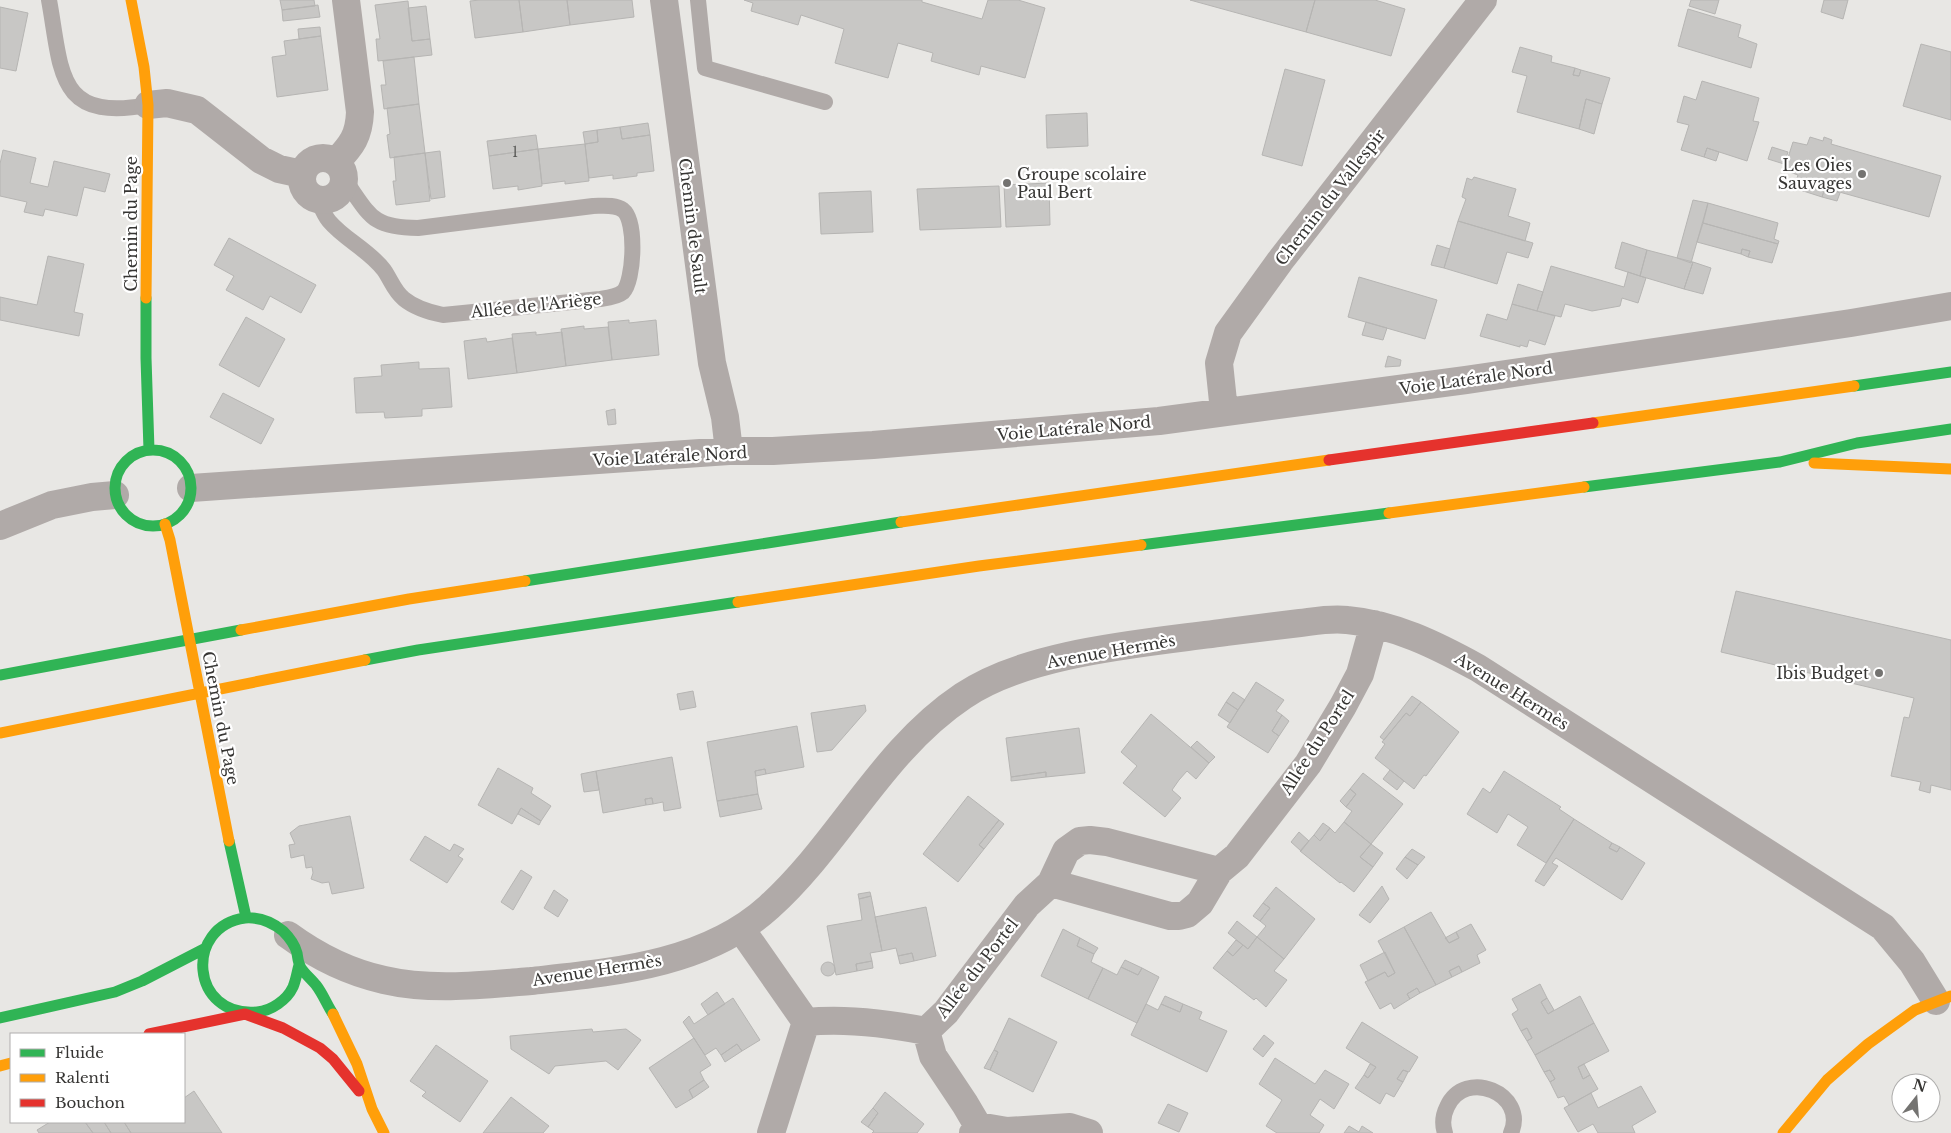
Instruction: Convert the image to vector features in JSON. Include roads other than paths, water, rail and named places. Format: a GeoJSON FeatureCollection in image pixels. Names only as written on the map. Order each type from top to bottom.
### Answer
{"type":"FeatureCollection","features":[{"type":"Feature","properties":{"kind":"main road","name":"Chemin du Page"},"geometry":{"type":"LineString","coordinates":[[131,0],[144,67],[148,105],[146,358],[149,450]]}},
{"type":"Feature","properties":{"kind":"main road"},"geometry":{"type":"LineString","coordinates":[[0,675],[409,599],[974,511],[1951,372]]}},
{"type":"Feature","properties":{"kind":"main road"},"geometry":{"type":"LineString","coordinates":[[0,733],[418,650],[980,566],[1780,462],[1858,443],[1951,429]]}},
{"type":"Feature","properties":{"kind":"main road"},"geometry":{"type":"LineString","coordinates":[[149,450],[162,451],[178,460],[189,475],[191,488],[190,499],[184,510],[176,518],[166,524],[153,526],[140,524],[128,517],[120,507],[115,494],[115,482],[119,470],[127,460],[137,453],[149,450]]}},
{"type":"Feature","properties":{"kind":"main road"},"geometry":{"type":"LineString","coordinates":[[1780,462],[1951,469]]}},
{"type":"Feature","properties":{"kind":"main road","name":"Chemin du Page"},"geometry":{"type":"LineString","coordinates":[[166,524],[220,800],[246,918]]}},
{"type":"Feature","properties":{"kind":"main road"},"geometry":{"type":"LineString","coordinates":[[154,1033],[245,1014],[260,1013],[274,1008],[286,998],[298,977],[299,965],[296,949],[288,935],[276,925],[262,919],[246,918],[228,922],[213,934],[204,949],[202,968],[204,981],[209,992],[218,1002],[230,1010],[245,1014],[282,1028],[320,1048],[334,1059],[370,1105]]}},
{"type":"Feature","properties":{"kind":"main road"},"geometry":{"type":"LineString","coordinates":[[0,1018],[115,992],[142,981],[204,949]]}},
{"type":"Feature","properties":{"kind":"main road"},"geometry":{"type":"LineString","coordinates":[[299,965],[316,986],[356,1060],[370,1105],[384,1133]]}},
{"type":"Feature","properties":{"kind":"main road"},"geometry":{"type":"LineString","coordinates":[[1783,1133],[1827,1080],[1868,1044],[1934,1003]]}},
{"type":"Feature","properties":{"kind":"street"},"geometry":{"type":"LineString","coordinates":[[340,171],[327,158],[318,158],[309,162],[302,174],[304,189],[310,196],[318,200],[328,200],[336,196],[342,188],[340,171],[359,128],[360,112],[346,0]]}},
{"type":"Feature","properties":{"kind":"street","name":"Chemin de Sault"},"geometry":{"type":"LineString","coordinates":[[664,0],[712,363],[725,417],[729,451]]}},
{"type":"Feature","properties":{"kind":"street","name":"Chemin du Vallespir"},"geometry":{"type":"LineString","coordinates":[[1224,411],[1219,363],[1228,334],[1286,254],[1483,0]]}},
{"type":"Feature","properties":{"kind":"street"},"geometry":{"type":"LineString","coordinates":[[148,105],[167,104],[197,110],[261,160],[279,169],[302,174]]}},
{"type":"Feature","properties":{"kind":"street","name":"Voie Latérale Nord"},"geometry":{"type":"LineString","coordinates":[[191,488],[729,451],[773,451],[873,445],[1159,421],[1466,380],[1851,323],[1951,306]]}},
{"type":"Feature","properties":{"kind":"street"},"geometry":{"type":"LineString","coordinates":[[0,526],[52,505],[115,494]]}},
{"type":"Feature","properties":{"kind":"street","name":"Avenue Hermès"},"geometry":{"type":"LineString","coordinates":[[288,935],[309,950],[349,970],[387,981],[420,985],[499,984],[587,975],[644,966],[680,956],[712,944],[741,929],[767,908],[791,886],[905,745],[964,695],[987,683],[1020,669],[1106,650],[1258,628],[1346,620],[1374,624],[1416,637],[1478,668],[1883,927],[1912,962],[1934,1003]]}},
{"type":"Feature","properties":{"kind":"street","name":"Allée du Portel"},"geometry":{"type":"LineString","coordinates":[[1051,884],[1170,916],[1187,914],[1200,903],[1219,870],[1228,865],[1237,856],[1308,764],[1360,674],[1374,624]]}},
{"type":"Feature","properties":{"kind":"street","name":"Allée du Portel"},"geometry":{"type":"LineString","coordinates":[[806,1022],[835,1019],[901,1026],[926,1031],[946,1012],[1027,905],[1051,884],[1066,851],[1080,841],[1107,842],[1219,870]]}},
{"type":"Feature","properties":{"kind":"street"},"geometry":{"type":"LineString","coordinates":[[741,929],[806,1022],[771,1133]]}},
{"type":"Feature","properties":{"kind":"street"},"geometry":{"type":"LineString","coordinates":[[926,1031],[933,1056],[966,1104],[976,1130],[1007,1131],[1070,1127],[1089,1133]]}},
{"type":"Feature","properties":{"kind":"lane"},"geometry":{"type":"LineString","coordinates":[[49,0],[64,76],[77,97],[85,103],[104,108],[130,108],[148,105]]}},
{"type":"Feature","properties":{"kind":"lane"},"geometry":{"type":"LineString","coordinates":[[698,0],[706,68],[825,102]]}},
{"type":"Feature","properties":{"kind":"lane","name":"Allée de l'Ariège"},"geometry":{"type":"LineString","coordinates":[[318,200],[328,220],[384,270],[395,290],[403,298],[413,306],[432,312],[443,315],[600,299],[619,295],[626,288],[633,243],[632,226],[626,213],[615,206],[593,206],[418,228],[396,228],[378,221],[368,214],[340,171]]}},
{"type":"Feature","properties":{"kind":"lane"},"geometry":{"type":"LineString","coordinates":[[1445,1133],[1443,1128],[1444,1114],[1449,1102],[1459,1092],[1472,1087],[1486,1087],[1498,1093],[1508,1102],[1513,1115],[1511,1133]]}},
{"type":"Feature","properties":{"kind":"place","name":"Les Oies Sauvages"},"geometry":{"type":"Point","coordinates":[1862,174]}},
{"type":"Feature","properties":{"kind":"place","name":"Groupe scolaire Paul Bert"},"geometry":{"type":"Point","coordinates":[1007,183]}},
{"type":"Feature","properties":{"kind":"place","name":"Ibis Budget"},"geometry":{"type":"Point","coordinates":[1879,673]}}]}
